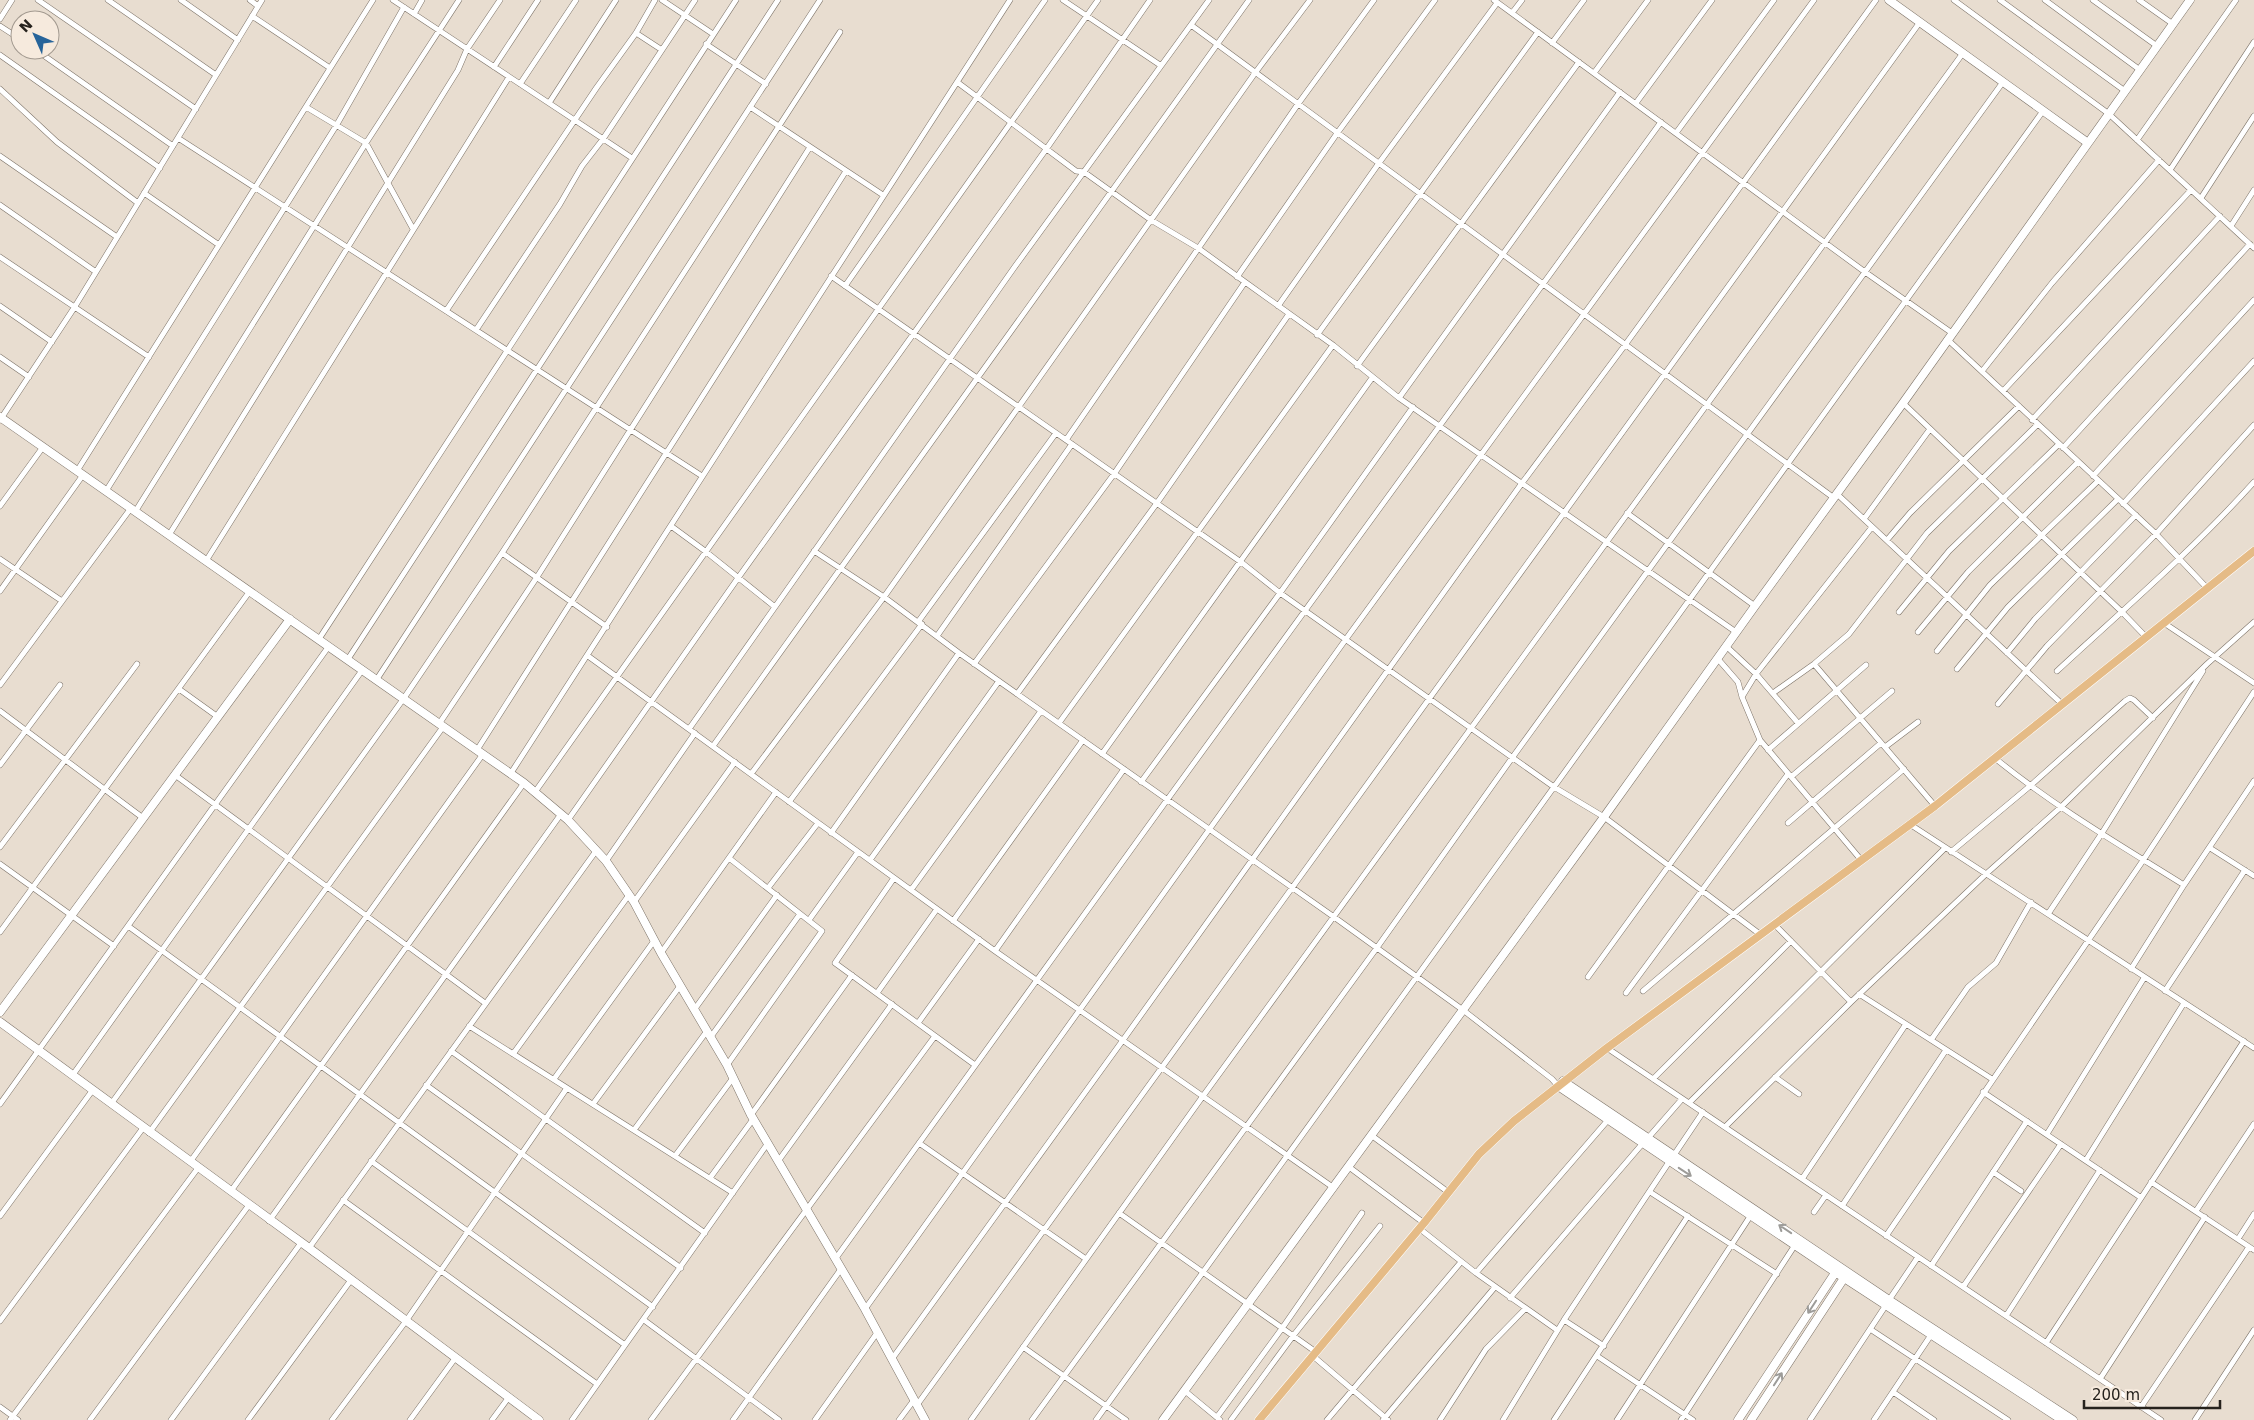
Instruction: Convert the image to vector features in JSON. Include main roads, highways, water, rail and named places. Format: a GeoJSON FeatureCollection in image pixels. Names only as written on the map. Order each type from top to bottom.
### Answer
{"type":"FeatureCollection","features":[{"type":"Feature","properties":{"kind":"main road"},"geometry":{"type":"LineString","coordinates":[[1259,1420],[1422,1226],[1479,1154],[1558,1082],[1936,806],[2254,551]]}}]}
